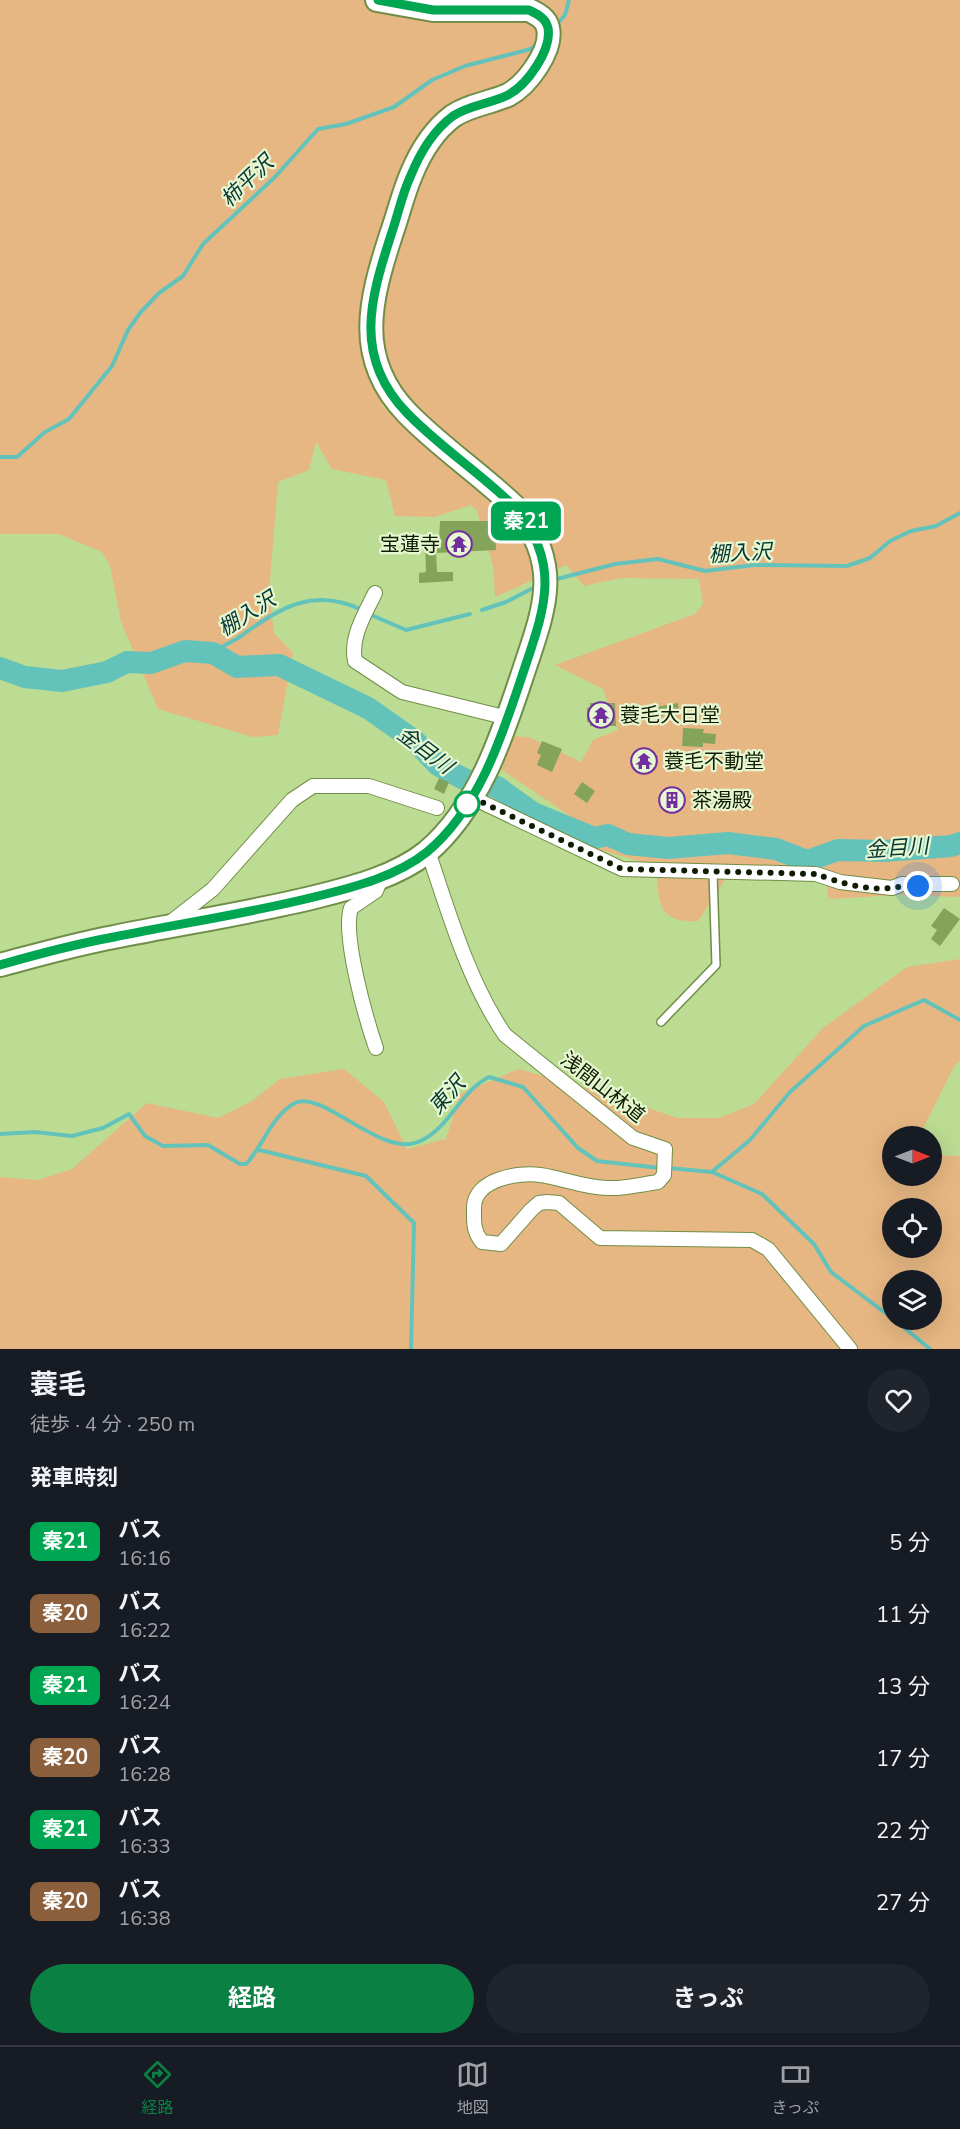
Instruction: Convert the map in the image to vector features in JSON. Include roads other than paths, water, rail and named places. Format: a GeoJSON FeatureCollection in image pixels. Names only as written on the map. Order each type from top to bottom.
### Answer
{"type":"FeatureCollection","features":[{"type":"Feature","properties":{"kind":"main road"},"geometry":{"type":"LineString","coordinates":[[0,965],[114,937],[262,910],[352,888],[382,876],[428,851],[458,817],[488,766],[508,718],[540,622],[546,581],[538,541],[517,509],[408,414],[392,395],[374,357],[371,314],[374,289],[411,175],[437,129],[467,109],[509,94],[522,83],[537,65],[546,31],[529,10],[515,8],[433,10],[378,0]]}},
{"type":"Feature","properties":{"kind":"street"},"geometry":{"type":"LineString","coordinates":[[375,593],[358,630],[353,650],[355,661],[402,692],[508,718]]}},
{"type":"Feature","properties":{"kind":"street"},"geometry":{"type":"LineString","coordinates":[[163,928],[213,889],[292,800],[313,786],[369,786],[437,808]]}},
{"type":"Feature","properties":{"kind":"street"},"geometry":{"type":"LineString","coordinates":[[473,793],[622,869],[816,874],[840,882],[892,888],[902,884],[954,881]]}},
{"type":"Feature","properties":{"kind":"street","name":"浅間山林道"},"geometry":{"type":"LineString","coordinates":[[428,851],[460,940],[492,1016],[505,1035],[633,1138],[665,1149],[664,1175],[658,1182],[610,1188],[590,1187],[540,1175],[520,1175],[490,1182],[479,1191],[474,1203],[474,1232],[482,1242],[501,1244],[531,1209],[539,1203],[547,1202],[559,1203],[600,1238],[752,1240],[768,1249],[850,1349]]}},
{"type":"Feature","properties":{"kind":"street"},"geometry":{"type":"LineString","coordinates":[[376,1048],[362,1001],[349,923],[351,908],[376,891],[382,876]]}},
{"type":"Feature","properties":{"kind":"lane"},"geometry":{"type":"LineString","coordinates":[[661,1022],[716,965],[713,873]]}},
{"type":"Feature","properties":{"kind":"waterway","name":"柿平沢"},"geometry":{"type":"LineString","coordinates":[[556,25],[565,15],[569,0]]}},
{"type":"Feature","properties":{"kind":"waterway","name":"柿平沢"},"geometry":{"type":"LineString","coordinates":[[0,457],[17,457],[45,432],[69,419],[112,366],[128,330],[140,313],[159,293],[183,276],[203,244],[274,178],[318,129],[346,124],[394,107],[432,80],[465,66],[531,49],[538,43]]}},
{"type":"Feature","properties":{"kind":"waterway","name":"棚入沢"},"geometry":{"type":"LineString","coordinates":[[553,580],[615,564],[658,559],[705,571],[754,565],[847,566],[870,558],[890,541],[911,531],[936,526],[960,513]]}},
{"type":"Feature","properties":{"kind":"waterway","name":"棚入沢"},"geometry":{"type":"LineString","coordinates":[[482,610],[506,602],[537,586]]}},
{"type":"Feature","properties":{"kind":"waterway","name":"棚入沢"},"geometry":{"type":"LineString","coordinates":[[213,653],[270,616],[298,604],[313,600],[328,600],[345,603],[362,610]]}},
{"type":"Feature","properties":{"kind":"waterway","name":"棚入沢"},"geometry":{"type":"LineString","coordinates":[[369,614],[406,630],[470,614]]}},
{"type":"Feature","properties":{"kind":"waterway","name":"金目川"},"geometry":{"type":"LineString","coordinates":[[0,668],[25,677],[62,681],[107,672],[127,662],[151,663],[185,651],[213,653],[237,667],[279,665],[368,708],[415,741],[438,765],[466,780],[497,787],[533,813],[594,838],[608,835],[628,844],[668,848],[728,843],[776,849],[807,861],[838,850],[884,851],[951,846],[960,843]]}},
{"type":"Feature","properties":{"kind":"waterway"},"geometry":{"type":"LineString","coordinates":[[713,1171],[750,1140],[790,1092],[864,1026],[924,1000],[960,1020]]}},
{"type":"Feature","properties":{"kind":"waterway","name":"東沢"},"geometry":{"type":"LineString","coordinates":[[0,1134],[35,1132],[72,1136],[103,1128],[129,1114],[145,1136],[163,1146],[208,1145],[240,1164],[246,1164],[280,1115],[295,1103],[306,1101],[320,1105],[387,1140],[403,1144],[418,1142],[438,1129],[470,1092],[489,1077],[523,1087],[578,1148],[597,1161],[660,1168]]}},
{"type":"Feature","properties":{"kind":"waterway"},"geometry":{"type":"LineString","coordinates":[[259,1150],[366,1176],[414,1223],[411,1349]]}},
{"type":"Feature","properties":{"kind":"waterway","name":"東沢"},"geometry":{"type":"LineString","coordinates":[[668,1168],[712,1172],[762,1194],[814,1244],[831,1272],[882,1310]]}},
{"type":"Feature","properties":{"kind":"waterway","name":"東沢"},"geometry":{"type":"LineString","coordinates":[[907,1330],[930,1349]]}},
{"type":"Feature","properties":{"kind":"place","name":"宝蓮寺"},"geometry":{"type":"Point","coordinates":[459,544]}},
{"type":"Feature","properties":{"kind":"place","name":"蓑毛大日堂"},"geometry":{"type":"Point","coordinates":[601,715]}},
{"type":"Feature","properties":{"kind":"place","name":"蓑毛不動堂"},"geometry":{"type":"Point","coordinates":[644,761]}},
{"type":"Feature","properties":{"kind":"place","name":"茶湯殿"},"geometry":{"type":"Point","coordinates":[672,800]}}]}
